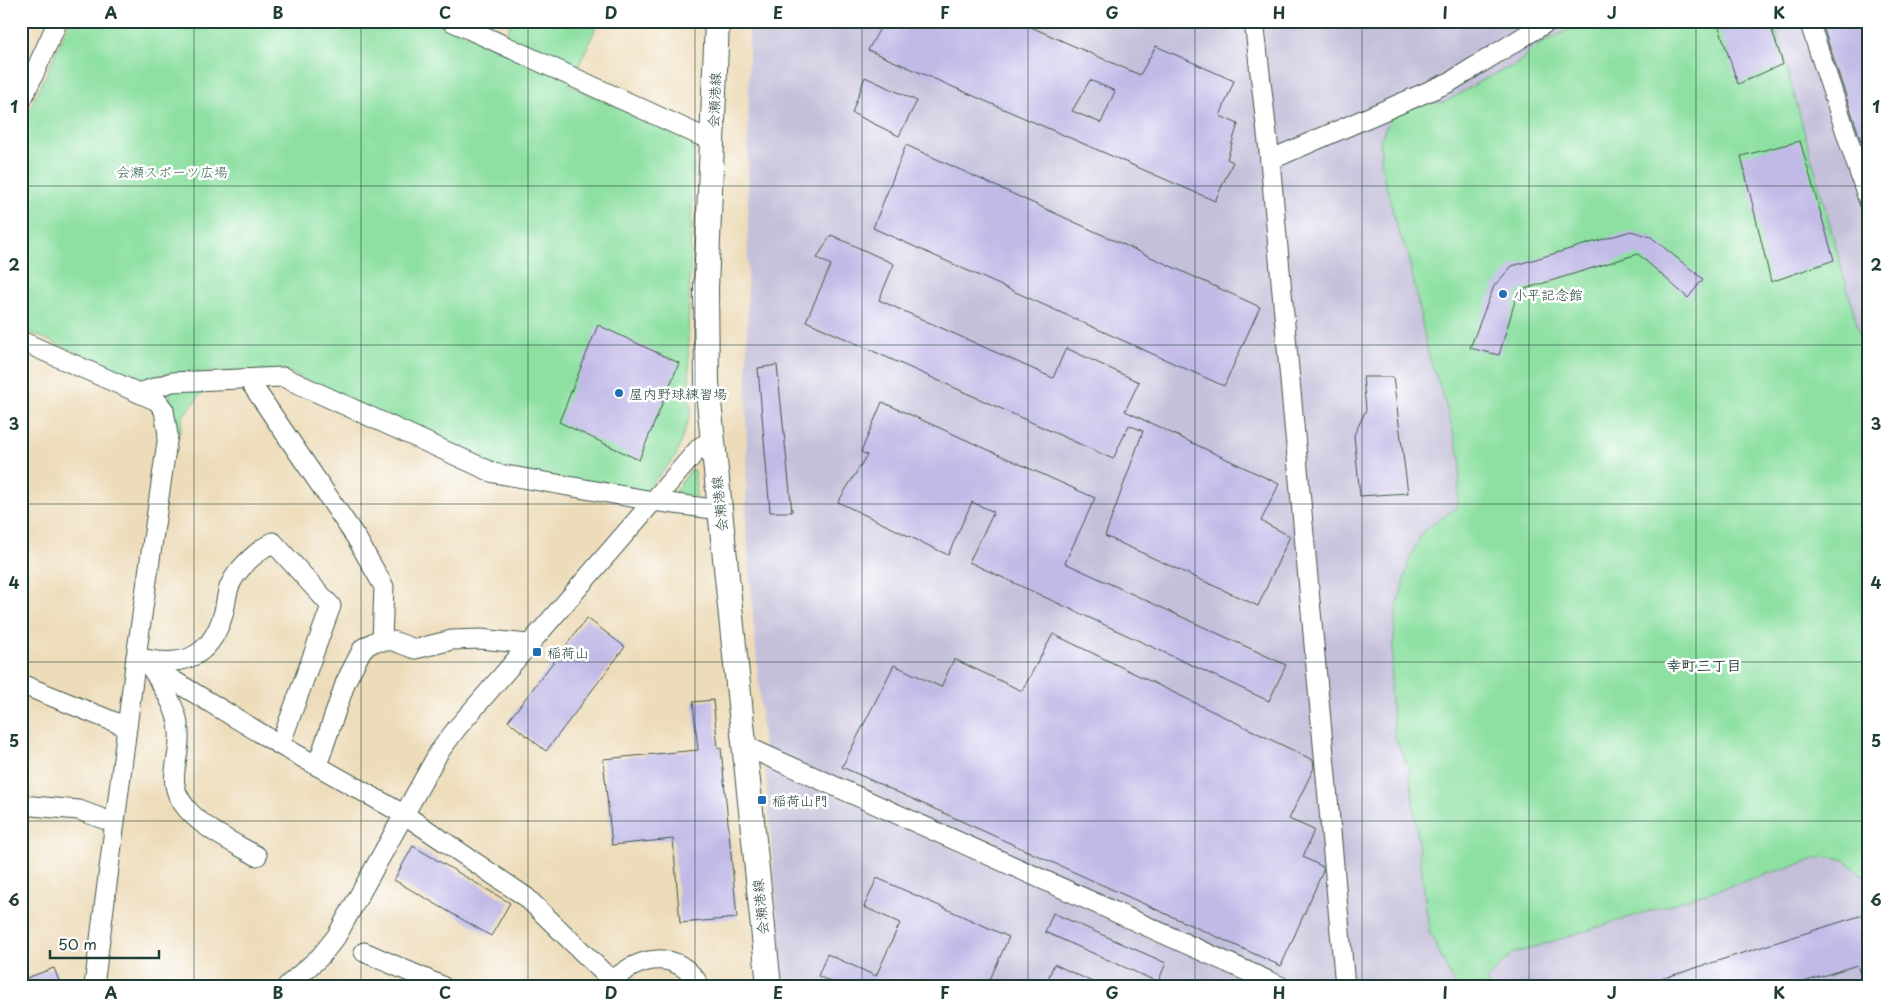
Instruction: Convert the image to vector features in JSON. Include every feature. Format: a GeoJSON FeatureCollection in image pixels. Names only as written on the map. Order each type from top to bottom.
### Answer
{"type":"FeatureCollection","features":[{"type":"Feature","properties":{"kind":"main road","name":"会瀬港線"},"geometry":{"type":"LineString","coordinates":[[717,21],[705,342],[712,440],[768,986]]}},
{"type":"Feature","properties":{"kind":"street"},"geometry":{"type":"LineString","coordinates":[[21,102],[58,21]]}},
{"type":"Feature","properties":{"kind":"street"},"geometry":{"type":"LineString","coordinates":[[452,21],[712,141]]}},
{"type":"Feature","properties":{"kind":"street"},"geometry":{"type":"LineString","coordinates":[[1254,21],[1270,160],[1345,986]]}},
{"type":"Feature","properties":{"kind":"street"},"geometry":{"type":"LineString","coordinates":[[1270,160],[1450,82],[1549,21]]}},
{"type":"Feature","properties":{"kind":"street"},"geometry":{"type":"LineString","coordinates":[[1809,21],[1869,202]]}},
{"type":"Feature","properties":{"kind":"street"},"geometry":{"type":"LineString","coordinates":[[21,341],[157,401],[164,410],[168,435],[143,662],[127,728],[94,986]]}},
{"type":"Feature","properties":{"kind":"street"},"geometry":{"type":"LineString","coordinates":[[140,392],[172,382],[283,377],[494,473],[653,501],[720,510]]}},
{"type":"Feature","properties":{"kind":"street"},"geometry":{"type":"LineString","coordinates":[[248,378],[357,540],[384,588],[382,641]]}},
{"type":"Feature","properties":{"kind":"street"},"geometry":{"type":"LineString","coordinates":[[287,986],[320,957],[336,937],[439,752],[528,644],[700,447],[712,440]]}},
{"type":"Feature","properties":{"kind":"street"},"geometry":{"type":"LineString","coordinates":[[143,662],[175,662],[194,657],[215,639],[224,614],[230,585],[258,550],[273,542],[331,606],[280,746]]}},
{"type":"Feature","properties":{"kind":"street"},"geometry":{"type":"LineString","coordinates":[[317,766],[346,681],[363,648],[376,641],[393,641],[414,649],[452,640],[481,638],[528,644]]}},
{"type":"Feature","properties":{"kind":"street"},"geometry":{"type":"LineString","coordinates":[[143,662],[280,746],[405,815],[526,897],[612,980],[626,968],[642,961],[662,959],[680,965],[694,977],[700,986]]}},
{"type":"Feature","properties":{"kind":"street"},"geometry":{"type":"LineString","coordinates":[[143,662],[172,702],[180,732],[173,781],[176,792],[187,810],[211,828],[257,856]]}},
{"type":"Feature","properties":{"kind":"street"},"geometry":{"type":"LineString","coordinates":[[21,684],[127,728]]}},
{"type":"Feature","properties":{"kind":"street"},"geometry":{"type":"LineString","coordinates":[[743,745],[1280,986]]}},
{"type":"Feature","properties":{"kind":"street"},"geometry":{"type":"LineString","coordinates":[[21,805],[79,810],[114,823]]}},
{"type":"Feature","properties":{"kind":"street"},"geometry":{"type":"LineString","coordinates":[[364,952],[442,986]]}},
{"type":"Feature","properties":{"kind":"shaded area"},"geometry":{"type":"Polygon","coordinates":[[[749,21],[1869,21],[1869,986],[783,986],[746,527],[749,21]]]}},
{"type":"Feature","properties":{"kind":"green space","name":"会瀬スポーツ広場"},"geometry":{"type":"Polygon","coordinates":[[[70,21],[439,21],[499,50],[512,21],[599,21],[570,85],[694,143],[688,339],[691,412],[676,456],[643,494],[494,467],[284,370],[172,374],[135,379],[21,328],[21,129],[70,21]]]}},
{"type":"Feature","properties":{"kind":"green space"},"geometry":{"type":"Polygon","coordinates":[[[1585,21],[1774,21],[1869,368],[1869,878],[1860,874],[1845,860],[1822,857],[1512,954],[1487,979],[1489,986],[1455,986],[1429,931],[1409,768],[1395,737],[1390,691],[1396,611],[1409,561],[1422,532],[1457,507],[1461,461],[1445,402],[1428,353],[1408,254],[1397,228],[1382,170],[1380,140],[1394,112],[1424,104],[1445,102],[1486,78],[1517,64],[1535,47],[1585,21]]]}},
{"type":"Feature","properties":{"kind":"green space"},"geometry":{"type":"Polygon","coordinates":[[[208,386],[183,416],[179,436],[173,436],[169,389],[208,386]]]}},
{"type":"Feature","properties":{"kind":"green space"},"geometry":{"type":"Polygon","coordinates":[[[691,470],[695,470],[696,501],[675,495],[675,491],[691,470]]]}},
{"type":"Feature","properties":{"kind":"building"},"geometry":{"type":"Polygon","coordinates":[[[884,21],[1017,21],[1140,75],[1156,46],[1234,81],[1220,116],[1238,124],[1227,159],[1233,162],[1215,201],[868,50],[884,21]],[[1090,80],[1072,111],[1101,123],[1115,91],[1090,80]]]}},
{"type":"Feature","properties":{"kind":"building"},"geometry":{"type":"Polygon","coordinates":[[[1717,21],[1769,21],[1783,64],[1738,84],[1717,21]]]}},
{"type":"Feature","properties":{"kind":"building"},"geometry":{"type":"Polygon","coordinates":[[[1821,21],[1869,21],[1869,165],[1821,21]]]}},
{"type":"Feature","properties":{"kind":"building"},"geometry":{"type":"Polygon","coordinates":[[[865,77],[917,101],[899,136],[852,113],[865,77]]]}},
{"type":"Feature","properties":{"kind":"building"},"geometry":{"type":"Polygon","coordinates":[[[1800,141],[1834,260],[1771,282],[1741,156],[1800,141]]]}},
{"type":"Feature","properties":{"kind":"building"},"geometry":{"type":"Polygon","coordinates":[[[906,145],[1260,307],[1224,386],[873,228],[906,145]]]}},
{"type":"Feature","properties":{"kind":"building","name":"小平記念館"},"geometry":{"type":"Polygon","coordinates":[[[1631,231],[1651,237],[1703,279],[1688,298],[1638,254],[1518,291],[1499,355],[1470,348],[1494,286],[1512,266],[1631,231]]]}},
{"type":"Feature","properties":{"kind":"building"},"geometry":{"type":"Polygon","coordinates":[[[831,235],[894,264],[879,300],[1053,378],[1066,348],[1139,382],[1125,411],[1279,484],[1261,521],[1290,536],[1258,606],[1105,536],[1143,431],[1129,425],[1113,459],[806,321],[831,265],[817,258],[831,235]]]}},
{"type":"Feature","properties":{"kind":"building","name":"屋内野球練習場"},"geometry":{"type":"Polygon","coordinates":[[[598,325],[679,363],[639,460],[559,422],[598,325]]]}},
{"type":"Feature","properties":{"kind":"building"},"geometry":{"type":"Polygon","coordinates":[[[777,365],[792,512],[770,512],[758,368],[777,365]]]}},
{"type":"Feature","properties":{"kind":"building"},"geometry":{"type":"Polygon","coordinates":[[[1363,377],[1393,377],[1408,493],[1360,496],[1354,435],[1366,410],[1363,377]]]}},
{"type":"Feature","properties":{"kind":"building"},"geometry":{"type":"Polygon","coordinates":[[[882,402],[1095,498],[1065,563],[1286,665],[1269,701],[969,562],[994,512],[972,502],[948,555],[838,502],[867,455],[861,452],[882,402]]]}},
{"type":"Feature","properties":{"kind":"building"},"geometry":{"type":"Polygon","coordinates":[[[587,618],[625,647],[546,751],[508,721],[587,618]]]}},
{"type":"Feature","properties":{"kind":"building"},"geometry":{"type":"Polygon","coordinates":[[[1053,634],[1313,760],[1314,768],[1289,819],[1314,830],[1303,857],[1323,867],[1323,871],[1281,966],[842,767],[894,665],[941,687],[954,659],[1022,691],[1053,634]]]}},
{"type":"Feature","properties":{"kind":"building"},"geometry":{"type":"Polygon","coordinates":[[[713,700],[718,748],[721,748],[737,918],[680,923],[673,839],[612,845],[603,759],[698,750],[693,702],[713,700]]]}},
{"type":"Feature","properties":{"kind":"building"},"geometry":{"type":"Polygon","coordinates":[[[413,846],[510,903],[491,936],[394,880],[413,846]]]}},
{"type":"Feature","properties":{"kind":"building"},"geometry":{"type":"Polygon","coordinates":[[[877,878],[1009,937],[987,986],[840,986],[818,976],[827,954],[876,976],[900,923],[864,907],[877,878]]]}},
{"type":"Feature","properties":{"kind":"building"},"geometry":{"type":"Polygon","coordinates":[[[1053,913],[1166,963],[1158,982],[1045,932],[1053,913]]]}},
{"type":"Feature","properties":{"kind":"building"},"geometry":{"type":"Polygon","coordinates":[[[1869,913],[1869,986],[1864,986],[1857,965],[1791,986],[1648,986],[1648,983],[1869,913]]]}},
{"type":"Feature","properties":{"kind":"building"},"geometry":{"type":"Polygon","coordinates":[[[1054,964],[1101,986],[1045,986],[1054,964]]]}},
{"type":"Feature","properties":{"kind":"building"},"geometry":{"type":"Polygon","coordinates":[[[54,968],[61,986],[21,986],[21,980],[54,968]]]}},
{"type":"Feature","properties":{"kind":"place","name":"小平記念館"},"geometry":{"type":"Point","coordinates":[1503,294]}},
{"type":"Feature","properties":{"kind":"place","name":"屋内野球練習場"},"geometry":{"type":"Point","coordinates":[619,393]}},
{"type":"Feature","properties":{"kind":"place","name":"稲荷山"},"geometry":{"type":"Point","coordinates":[537,652]}},
{"type":"Feature","properties":{"kind":"place","name":"稲荷山門"},"geometry":{"type":"Point","coordinates":[762,800]}},
{"type":"Feature","properties":{"kind":"district","name":"幸町三丁目"},"geometry":{"type":"Point","coordinates":[1704,664]}}]}
